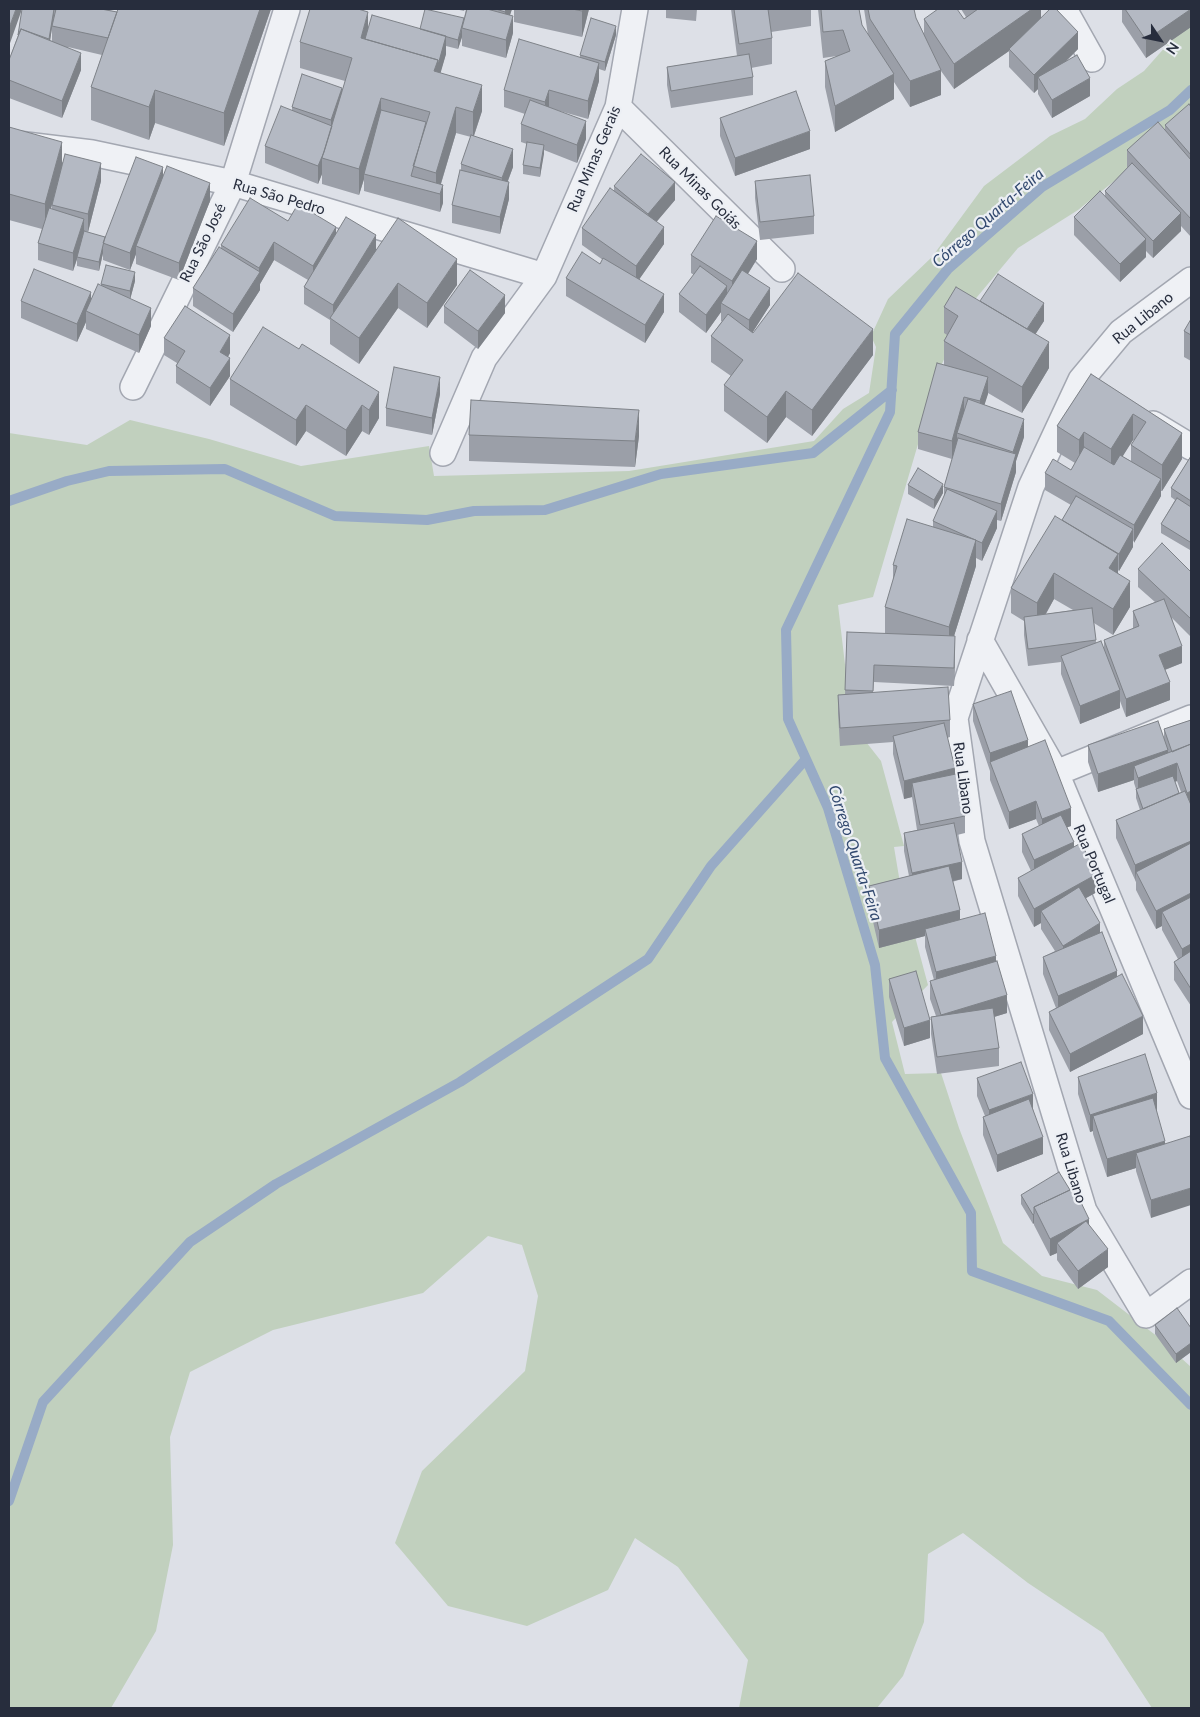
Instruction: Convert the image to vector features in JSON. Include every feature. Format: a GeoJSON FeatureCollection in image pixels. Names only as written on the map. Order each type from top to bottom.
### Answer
{"type":"FeatureCollection","features":[{"type":"Feature","properties":{"kind":"street","name":"Rua São José"},"geometry":{"type":"LineString","coordinates":[[134,387],[233,183],[288,9]]}},
{"type":"Feature","properties":{"kind":"street","name":"Rua Minas Gerais"},"geometry":{"type":"LineString","coordinates":[[443,453],[484,358],[544,276],[618,107],[635,9]]}},
{"type":"Feature","properties":{"kind":"street"},"geometry":{"type":"LineString","coordinates":[[1064,9],[1092,58]]}},
{"type":"Feature","properties":{"kind":"street","name":"Rua Minas Goiás"},"geometry":{"type":"LineString","coordinates":[[618,107],[782,269]]}},
{"type":"Feature","properties":{"kind":"street","name":"Rua São Pedro"},"geometry":{"type":"LineString","coordinates":[[9,143],[92,153],[233,183],[544,276]]}},
{"type":"Feature","properties":{"kind":"street","name":"Rua Libano"},"geometry":{"type":"LineString","coordinates":[[1191,280],[1121,332],[1031,487],[955,718],[972,841],[1084,1211],[1146,1316],[1191,1282]]}},
{"type":"Feature","properties":{"kind":"street"},"geometry":{"type":"LineString","coordinates":[[1132,411],[1191,447]]}},
{"type":"Feature","properties":{"kind":"street","name":"Rua Portugal"},"geometry":{"type":"LineString","coordinates":[[980,640],[1056,773],[1191,1096]]}},
{"type":"Feature","properties":{"kind":"street"},"geometry":{"type":"LineString","coordinates":[[1056,773],[1191,718]]}},
{"type":"Feature","properties":{"kind":"green space"},"geometry":{"type":"Polygon","coordinates":[[[1190,9],[1191,124],[1133,166],[1078,210],[1018,248],[967,309],[941,366],[873,597],[838,605],[852,724],[881,761],[904,846],[894,847],[899,877],[928,985],[892,1022],[905,1074],[941,1073],[959,1128],[1003,1243],[1042,1276],[1097,1290],[1158,1337],[1191,1367],[1191,1708],[1152,1708],[1103,1633],[1028,1583],[963,1533],[928,1554],[924,1622],[903,1676],[877,1708],[739,1708],[748,1660],[678,1567],[635,1538],[608,1590],[527,1626],[448,1606],[395,1543],[422,1471],[525,1371],[538,1296],[522,1245],[488,1236],[423,1293],[273,1330],[190,1372],[170,1437],[173,1545],[156,1631],[111,1708],[9,1708],[9,433],[87,445],[130,420],[209,439],[301,466],[429,446],[434,476],[629,471],[814,441],[843,409],[869,393],[876,347],[871,336],[888,299],[932,257],[984,186],[1050,136],[1085,119],[1117,89],[1144,71],[1167,45],[1190,9]]]}},
{"type":"Feature","properties":{"kind":"building"},"geometry":{"type":"Polygon","coordinates":[[[9,9],[16,9],[9,28],[9,9]]]}},
{"type":"Feature","properties":{"kind":"building"},"geometry":{"type":"Polygon","coordinates":[[[22,9],[54,9],[49,39],[21,29],[18,35],[22,9]]]}},
{"type":"Feature","properties":{"kind":"building"},"geometry":{"type":"Polygon","coordinates":[[[56,9],[101,9],[117,12],[108,38],[52,26],[56,9]]]}},
{"type":"Feature","properties":{"kind":"building"},"geometry":{"type":"Polygon","coordinates":[[[118,9],[260,9],[224,113],[155,90],[149,107],[91,87],[118,9]]]}},
{"type":"Feature","properties":{"kind":"building"},"geometry":{"type":"Polygon","coordinates":[[[310,9],[358,9],[368,12],[361,38],[438,60],[434,71],[482,85],[473,112],[456,107],[436,173],[413,166],[430,112],[381,98],[359,169],[322,158],[352,58],[300,42],[310,9]]]}},
{"type":"Feature","properties":{"kind":"building"},"geometry":{"type":"Polygon","coordinates":[[[425,9],[464,18],[458,40],[420,29],[425,9]]]}},
{"type":"Feature","properties":{"kind":"building"},"geometry":{"type":"Polygon","coordinates":[[[467,9],[487,9],[513,16],[506,40],[462,28],[467,9]]]}},
{"type":"Feature","properties":{"kind":"building"},"geometry":{"type":"Polygon","coordinates":[[[734,9],[768,9],[772,38],[739,44],[734,9]]]}},
{"type":"Feature","properties":{"kind":"building"},"geometry":{"type":"Polygon","coordinates":[[[821,9],[859,9],[862,25],[894,74],[835,106],[825,61],[850,51],[843,30],[823,32],[821,9]]]}},
{"type":"Feature","properties":{"kind":"building"},"geometry":{"type":"Polygon","coordinates":[[[868,9],[914,9],[916,18],[941,70],[910,81],[870,19],[868,9]]]}},
{"type":"Feature","properties":{"kind":"building"},"geometry":{"type":"Polygon","coordinates":[[[938,9],[957,9],[964,19],[978,9],[1032,9],[954,64],[924,19],[938,9]]]}},
{"type":"Feature","properties":{"kind":"building"},"geometry":{"type":"Polygon","coordinates":[[[1050,9],[1056,9],[1078,32],[1034,75],[1009,49],[1050,9]]]}},
{"type":"Feature","properties":{"kind":"building"},"geometry":{"type":"Polygon","coordinates":[[[1125,9],[1191,9],[1146,40],[1125,9]]]}},
{"type":"Feature","properties":{"kind":"building"},"geometry":{"type":"Polygon","coordinates":[[[372,15],[446,36],[438,65],[438,60],[365,39],[372,15]]]}},
{"type":"Feature","properties":{"kind":"building"},"geometry":{"type":"Polygon","coordinates":[[[591,18],[616,26],[605,62],[580,55],[591,18]]]}},
{"type":"Feature","properties":{"kind":"building"},"geometry":{"type":"Polygon","coordinates":[[[21,29],[81,53],[62,101],[9,80],[9,60],[21,29]]]}},
{"type":"Feature","properties":{"kind":"building"},"geometry":{"type":"Polygon","coordinates":[[[519,39],[599,63],[588,101],[549,90],[545,102],[504,90],[519,39]]]}},
{"type":"Feature","properties":{"kind":"building"},"geometry":{"type":"Polygon","coordinates":[[[749,54],[753,77],[671,91],[667,67],[749,54]]]}},
{"type":"Feature","properties":{"kind":"building"},"geometry":{"type":"Polygon","coordinates":[[[1077,55],[1090,78],[1052,100],[1038,77],[1077,55]]]}},
{"type":"Feature","properties":{"kind":"building"},"geometry":{"type":"Polygon","coordinates":[[[302,74],[342,88],[331,120],[292,107],[302,74]]]}},
{"type":"Feature","properties":{"kind":"building"},"geometry":{"type":"Polygon","coordinates":[[[796,91],[810,131],[735,158],[720,118],[796,91]]]}},
{"type":"Feature","properties":{"kind":"building"},"geometry":{"type":"Polygon","coordinates":[[[530,100],[586,121],[577,145],[521,124],[530,100]]]}},
{"type":"Feature","properties":{"kind":"building"},"geometry":{"type":"Polygon","coordinates":[[[1189,104],[1191,107],[1191,155],[1165,125],[1189,104]]]}},
{"type":"Feature","properties":{"kind":"building"},"geometry":{"type":"Polygon","coordinates":[[[281,106],[332,126],[318,166],[265,146],[281,106]]]}},
{"type":"Feature","properties":{"kind":"building"},"geometry":{"type":"Polygon","coordinates":[[[381,110],[426,122],[411,176],[443,185],[440,194],[364,174],[381,110]]]}},
{"type":"Feature","properties":{"kind":"building"},"geometry":{"type":"Polygon","coordinates":[[[1158,122],[1191,160],[1191,219],[1127,150],[1158,122]]]}},
{"type":"Feature","properties":{"kind":"building"},"geometry":{"type":"Polygon","coordinates":[[[9,127],[62,142],[45,204],[9,194],[9,127]]]}},
{"type":"Feature","properties":{"kind":"building"},"geometry":{"type":"Polygon","coordinates":[[[471,135],[513,149],[502,178],[461,164],[471,135]]]}},
{"type":"Feature","properties":{"kind":"building"},"geometry":{"type":"Polygon","coordinates":[[[527,142],[544,145],[540,168],[523,165],[527,142]]]}},
{"type":"Feature","properties":{"kind":"building"},"geometry":{"type":"Polygon","coordinates":[[[65,154],[101,163],[88,214],[52,205],[65,154]]]}},
{"type":"Feature","properties":{"kind":"building"},"geometry":{"type":"Polygon","coordinates":[[[641,154],[675,182],[648,214],[614,186],[641,154]]]}},
{"type":"Feature","properties":{"kind":"building"},"geometry":{"type":"Polygon","coordinates":[[[136,157],[163,167],[130,253],[103,243],[136,157]]]}},
{"type":"Feature","properties":{"kind":"building"},"geometry":{"type":"Polygon","coordinates":[[[1132,163],[1181,213],[1153,241],[1105,191],[1132,163]]]}},
{"type":"Feature","properties":{"kind":"building"},"geometry":{"type":"Polygon","coordinates":[[[167,166],[210,183],[179,263],[136,246],[167,166]]]}},
{"type":"Feature","properties":{"kind":"building"},"geometry":{"type":"Polygon","coordinates":[[[460,170],[509,182],[500,217],[452,205],[460,170]]]}},
{"type":"Feature","properties":{"kind":"building"},"geometry":{"type":"Polygon","coordinates":[[[810,175],[814,216],[760,222],[755,181],[810,175]]]}},
{"type":"Feature","properties":{"kind":"building"},"geometry":{"type":"Polygon","coordinates":[[[610,188],[664,227],[636,266],[582,228],[610,188]]]}},
{"type":"Feature","properties":{"kind":"building"},"geometry":{"type":"Polygon","coordinates":[[[1100,191],[1146,239],[1120,264],[1074,217],[1100,191]]]}},
{"type":"Feature","properties":{"kind":"building"},"geometry":{"type":"Polygon","coordinates":[[[250,198],[288,221],[298,204],[336,227],[313,266],[274,242],[259,268],[221,245],[250,198]]]}},
{"type":"Feature","properties":{"kind":"building"},"geometry":{"type":"Polygon","coordinates":[[[49,208],[84,219],[73,253],[38,243],[49,208]]]}},
{"type":"Feature","properties":{"kind":"building"},"geometry":{"type":"Polygon","coordinates":[[[716,216],[757,241],[732,281],[691,255],[716,216]]]}},
{"type":"Feature","properties":{"kind":"building"},"geometry":{"type":"Polygon","coordinates":[[[346,217],[376,235],[333,305],[304,287],[346,217]]]}},
{"type":"Feature","properties":{"kind":"building"},"geometry":{"type":"Polygon","coordinates":[[[398,218],[457,259],[427,303],[398,283],[359,338],[330,318],[398,218]]]}},
{"type":"Feature","properties":{"kind":"building"},"geometry":{"type":"Polygon","coordinates":[[[84,231],[105,237],[99,262],[77,257],[84,231]]]}},
{"type":"Feature","properties":{"kind":"building"},"geometry":{"type":"Polygon","coordinates":[[[219,247],[260,272],[233,314],[193,288],[219,247]]]}},
{"type":"Feature","properties":{"kind":"building"},"geometry":{"type":"Polygon","coordinates":[[[582,252],[600,264],[603,258],[664,294],[645,325],[566,278],[582,252]]]}},
{"type":"Feature","properties":{"kind":"building"},"geometry":{"type":"Polygon","coordinates":[[[106,265],[135,272],[130,291],[101,284],[106,265]]]}},
{"type":"Feature","properties":{"kind":"building"},"geometry":{"type":"Polygon","coordinates":[[[700,266],[727,286],[706,315],[679,294],[700,266]]]}},
{"type":"Feature","properties":{"kind":"building"},"geometry":{"type":"Polygon","coordinates":[[[34,269],[91,292],[77,324],[21,301],[34,269]]]}},
{"type":"Feature","properties":{"kind":"building"},"geometry":{"type":"Polygon","coordinates":[[[470,270],[505,295],[478,331],[444,306],[470,270]]]}},
{"type":"Feature","properties":{"kind":"building"},"geometry":{"type":"Polygon","coordinates":[[[742,270],[770,288],[749,320],[721,303],[742,270]]]}},
{"type":"Feature","properties":{"kind":"building"},"geometry":{"type":"Polygon","coordinates":[[[798,273],[873,329],[812,410],[786,391],[767,417],[724,385],[743,360],[711,336],[728,314],[753,333],[798,273]]]}},
{"type":"Feature","properties":{"kind":"building"},"geometry":{"type":"Polygon","coordinates":[[[998,274],[1044,303],[1027,329],[980,301],[998,274]]]}},
{"type":"Feature","properties":{"kind":"building"},"geometry":{"type":"Polygon","coordinates":[[[98,284],[151,308],[139,335],[86,311],[98,284]]]}},
{"type":"Feature","properties":{"kind":"building"},"geometry":{"type":"Polygon","coordinates":[[[956,287],[1049,342],[1022,387],[944,341],[958,316],[944,307],[956,287]]]}},
{"type":"Feature","properties":{"kind":"building"},"geometry":{"type":"Polygon","coordinates":[[[185,306],[230,335],[220,352],[230,358],[210,388],[176,366],[185,351],[164,338],[185,306]]]}},
{"type":"Feature","properties":{"kind":"building"},"geometry":{"type":"Polygon","coordinates":[[[1191,319],[1191,335],[1184,331],[1191,319]]]}},
{"type":"Feature","properties":{"kind":"building"},"geometry":{"type":"Polygon","coordinates":[[[263,327],[299,349],[302,344],[379,392],[369,410],[362,405],[346,430],[306,405],[296,420],[230,379],[263,327]]]}},
{"type":"Feature","properties":{"kind":"building"},"geometry":{"type":"Polygon","coordinates":[[[937,363],[988,377],[980,401],[964,397],[952,441],[918,432],[937,363]]]}},
{"type":"Feature","properties":{"kind":"building"},"geometry":{"type":"Polygon","coordinates":[[[394,367],[440,377],[432,418],[386,408],[394,367]]]}},
{"type":"Feature","properties":{"kind":"building"},"geometry":{"type":"Polygon","coordinates":[[[1091,374],[1182,433],[1162,465],[1131,445],[1146,422],[1133,414],[1111,449],[1084,432],[1079,440],[1057,426],[1091,374]]]}},
{"type":"Feature","properties":{"kind":"building"},"geometry":{"type":"Polygon","coordinates":[[[968,399],[1024,419],[1013,452],[957,433],[968,399]]]}},
{"type":"Feature","properties":{"kind":"building"},"geometry":{"type":"Polygon","coordinates":[[[471,400],[639,410],[635,441],[469,435],[471,400]]]}},
{"type":"Feature","properties":{"kind":"building"},"geometry":{"type":"Polygon","coordinates":[[[958,438],[1016,454],[1001,504],[944,487],[958,438]]]}},
{"type":"Feature","properties":{"kind":"building"},"geometry":{"type":"Polygon","coordinates":[[[1084,447],[1114,465],[1120,455],[1161,479],[1134,525],[1045,473],[1053,459],[1071,470],[1084,447]]]}},
{"type":"Feature","properties":{"kind":"building"},"geometry":{"type":"Polygon","coordinates":[[[1191,456],[1191,501],[1171,488],[1191,456]]]}},
{"type":"Feature","properties":{"kind":"building"},"geometry":{"type":"Polygon","coordinates":[[[918,468],[943,484],[934,500],[908,485],[918,468]]]}},
{"type":"Feature","properties":{"kind":"building"},"geometry":{"type":"Polygon","coordinates":[[[947,489],[997,511],[982,543],[933,521],[947,489]]]}},
{"type":"Feature","properties":{"kind":"building"},"geometry":{"type":"Polygon","coordinates":[[[1076,496],[1133,529],[1119,554],[1062,520],[1076,496]]]}},
{"type":"Feature","properties":{"kind":"building"},"geometry":{"type":"Polygon","coordinates":[[[1177,498],[1191,507],[1190,542],[1161,524],[1177,498]]]}},
{"type":"Feature","properties":{"kind":"building"},"geometry":{"type":"Polygon","coordinates":[[[1055,516],[1118,554],[1109,568],[1130,581],[1113,609],[1054,573],[1037,603],[1011,588],[1055,516]]]}},
{"type":"Feature","properties":{"kind":"building"},"geometry":{"type":"Polygon","coordinates":[[[907,519],[976,540],[949,627],[885,607],[897,566],[893,565],[907,519]]]}},
{"type":"Feature","properties":{"kind":"building"},"geometry":{"type":"Polygon","coordinates":[[[1162,543],[1191,572],[1191,619],[1138,569],[1162,543]]]}},
{"type":"Feature","properties":{"kind":"building"},"geometry":{"type":"Polygon","coordinates":[[[1164,599],[1182,646],[1159,655],[1170,682],[1126,699],[1104,640],[1139,626],[1133,611],[1164,599]]]}},
{"type":"Feature","properties":{"kind":"building"},"geometry":{"type":"Polygon","coordinates":[[[1092,608],[1096,640],[1028,649],[1024,617],[1092,608]]]}},
{"type":"Feature","properties":{"kind":"building"},"geometry":{"type":"Polygon","coordinates":[[[847,632],[955,636],[954,668],[874,665],[873,691],[845,690],[847,632]]]}},
{"type":"Feature","properties":{"kind":"building"},"geometry":{"type":"Polygon","coordinates":[[[1101,641],[1120,690],[1080,706],[1061,656],[1101,641]]]}},
{"type":"Feature","properties":{"kind":"building"},"geometry":{"type":"Polygon","coordinates":[[[948,687],[950,720],[840,728],[838,695],[948,687]]]}},
{"type":"Feature","properties":{"kind":"building"},"geometry":{"type":"Polygon","coordinates":[[[1011,691],[1028,740],[990,753],[973,704],[1011,691]]]}},
{"type":"Feature","properties":{"kind":"building"},"geometry":{"type":"Polygon","coordinates":[[[1191,720],[1191,744],[1172,752],[1164,729],[1191,720]]]}},
{"type":"Feature","properties":{"kind":"building"},"geometry":{"type":"Polygon","coordinates":[[[1158,721],[1168,750],[1098,774],[1088,745],[1158,721]]]}},
{"type":"Feature","properties":{"kind":"building"},"geometry":{"type":"Polygon","coordinates":[[[944,723],[955,768],[904,781],[893,736],[944,723]]]}},
{"type":"Feature","properties":{"kind":"building"},"geometry":{"type":"Polygon","coordinates":[[[1045,740],[1071,808],[1042,819],[1036,801],[1009,812],[990,762],[1045,740]]]}},
{"type":"Feature","properties":{"kind":"building"},"geometry":{"type":"Polygon","coordinates":[[[1191,744],[1191,791],[1187,793],[1177,763],[1138,778],[1134,766],[1191,744]]]}},
{"type":"Feature","properties":{"kind":"building"},"geometry":{"type":"Polygon","coordinates":[[[956,774],[965,816],[920,825],[912,783],[956,774]]]}},
{"type":"Feature","properties":{"kind":"building"},"geometry":{"type":"Polygon","coordinates":[[[1173,776],[1179,793],[1143,809],[1136,789],[1173,776]]]}},
{"type":"Feature","properties":{"kind":"building"},"geometry":{"type":"Polygon","coordinates":[[[1185,791],[1191,805],[1191,841],[1135,865],[1116,820],[1185,791]]]}},
{"type":"Feature","properties":{"kind":"building"},"geometry":{"type":"Polygon","coordinates":[[[1061,815],[1074,842],[1034,860],[1022,834],[1061,815]]]}},
{"type":"Feature","properties":{"kind":"building"},"geometry":{"type":"Polygon","coordinates":[[[954,823],[962,862],[912,873],[904,833],[954,823]]]}},
{"type":"Feature","properties":{"kind":"building"},"geometry":{"type":"Polygon","coordinates":[[[1081,843],[1097,874],[1034,909],[1018,878],[1081,843]]]}},
{"type":"Feature","properties":{"kind":"building"},"geometry":{"type":"Polygon","coordinates":[[[1191,843],[1191,893],[1156,911],[1136,872],[1191,843]]]}},
{"type":"Feature","properties":{"kind":"building"},"geometry":{"type":"Polygon","coordinates":[[[949,866],[960,910],[879,930],[869,886],[949,866]]]}},
{"type":"Feature","properties":{"kind":"building"},"geometry":{"type":"Polygon","coordinates":[[[1079,887],[1100,923],[1063,946],[1041,911],[1079,887]]]}},
{"type":"Feature","properties":{"kind":"building"},"geometry":{"type":"Polygon","coordinates":[[[1191,897],[1191,944],[1182,949],[1162,912],[1191,897]]]}},
{"type":"Feature","properties":{"kind":"building"},"geometry":{"type":"Polygon","coordinates":[[[985,913],[996,956],[936,972],[925,929],[985,913]]]}},
{"type":"Feature","properties":{"kind":"building"},"geometry":{"type":"Polygon","coordinates":[[[1102,932],[1117,971],[1058,996],[1043,957],[1102,932]]]}},
{"type":"Feature","properties":{"kind":"building"},"geometry":{"type":"Polygon","coordinates":[[[1191,951],[1191,989],[1174,962],[1191,951]]]}},
{"type":"Feature","properties":{"kind":"building"},"geometry":{"type":"Polygon","coordinates":[[[997,961],[1007,995],[941,1015],[930,981],[997,961]]]}},
{"type":"Feature","properties":{"kind":"building"},"geometry":{"type":"Polygon","coordinates":[[[916,971],[930,1020],[904,1028],[889,979],[916,971]]]}},
{"type":"Feature","properties":{"kind":"building"},"geometry":{"type":"Polygon","coordinates":[[[1122,974],[1143,1016],[1070,1054],[1049,1012],[1122,974]]]}},
{"type":"Feature","properties":{"kind":"building"},"geometry":{"type":"Polygon","coordinates":[[[993,1008],[999,1048],[937,1057],[931,1017],[993,1008]]]}},
{"type":"Feature","properties":{"kind":"building"},"geometry":{"type":"Polygon","coordinates":[[[1145,1054],[1157,1093],[1090,1115],[1078,1077],[1145,1054]]]}},
{"type":"Feature","properties":{"kind":"building"},"geometry":{"type":"Polygon","coordinates":[[[1021,1062],[1033,1094],[989,1110],[977,1078],[1021,1062]]]}},
{"type":"Feature","properties":{"kind":"building"},"geometry":{"type":"Polygon","coordinates":[[[1153,1098],[1165,1141],[1107,1159],[1093,1116],[1153,1098]]]}},
{"type":"Feature","properties":{"kind":"building"},"geometry":{"type":"Polygon","coordinates":[[[1029,1099],[1043,1137],[997,1155],[983,1117],[1029,1099]]]}},
{"type":"Feature","properties":{"kind":"building"},"geometry":{"type":"Polygon","coordinates":[[[1190,1136],[1191,1188],[1151,1200],[1136,1153],[1190,1136]]]}},
{"type":"Feature","properties":{"kind":"building"},"geometry":{"type":"Polygon","coordinates":[[[1059,1172],[1070,1190],[1034,1207],[1033,1215],[1021,1195],[1059,1172]]]}},
{"type":"Feature","properties":{"kind":"building"},"geometry":{"type":"Polygon","coordinates":[[[1074,1188],[1089,1219],[1050,1239],[1034,1207],[1074,1188]]]}},
{"type":"Feature","properties":{"kind":"building"},"geometry":{"type":"Polygon","coordinates":[[[1086,1221],[1108,1249],[1078,1271],[1057,1243],[1086,1221]]]}},
{"type":"Feature","properties":{"kind":"building"},"geometry":{"type":"Polygon","coordinates":[[[1177,1308],[1191,1328],[1191,1343],[1176,1354],[1155,1325],[1177,1308]]]}},
{"type":"Feature","properties":{"kind":"waterway","name":"Córrego Quarta-Feira"},"geometry":{"type":"LineString","coordinates":[[1191,90],[1170,110],[1042,187],[948,269],[895,334],[890,412],[786,630],[788,719],[828,808],[875,965],[885,1058],[971,1213],[972,1271],[1109,1321],[1191,1405]]}},
{"type":"Feature","properties":{"kind":"waterway"},"geometry":{"type":"LineString","coordinates":[[9,501],[67,481],[109,471],[225,469],[335,516],[427,520],[474,511],[545,510],[661,474],[813,453],[892,390]]}},
{"type":"Feature","properties":{"kind":"waterway"},"geometry":{"type":"LineString","coordinates":[[9,1501],[43,1402],[190,1242],[276,1184],[460,1082],[648,959],[711,866],[806,759]]}}]}
